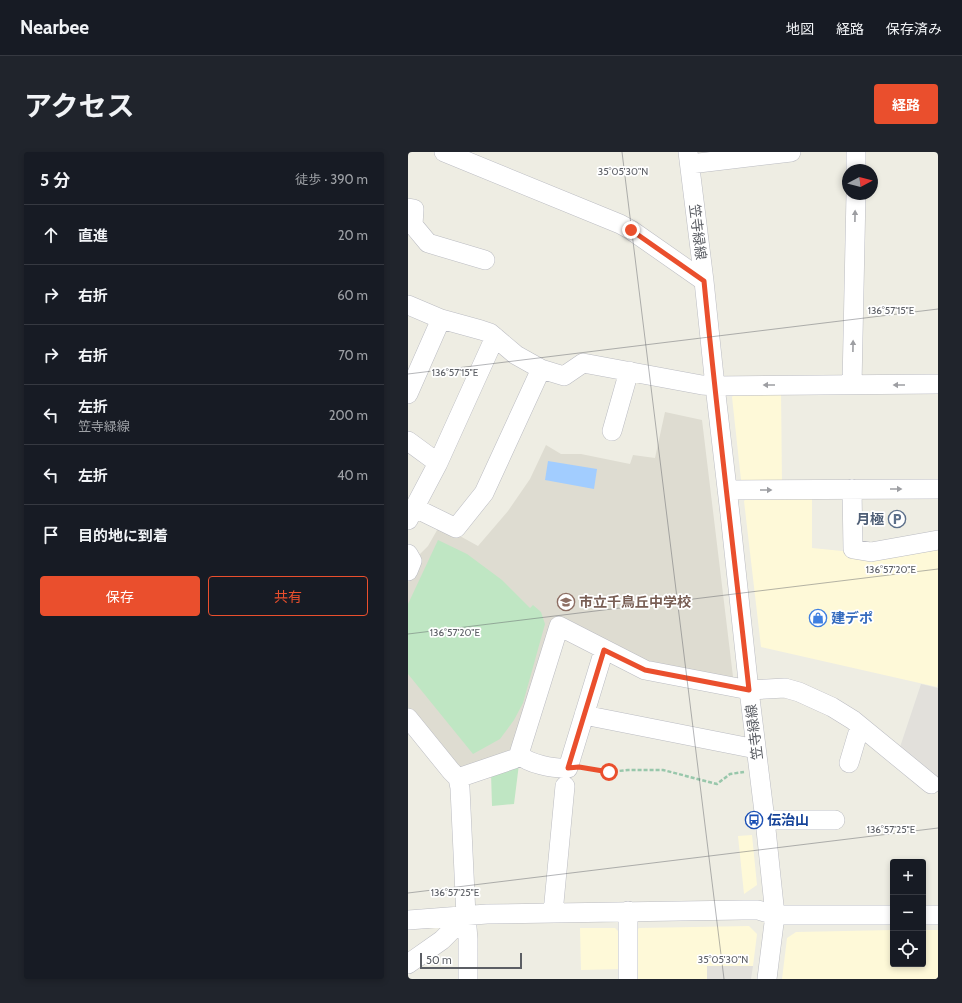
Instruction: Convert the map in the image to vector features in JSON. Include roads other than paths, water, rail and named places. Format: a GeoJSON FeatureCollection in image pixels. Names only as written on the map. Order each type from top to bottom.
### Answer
{"type":"FeatureCollection","features":[{"type":"Feature","properties":{"kind":"street"},"geometry":{"type":"LineString","coordinates":[[444,152],[620,224],[631,230],[704,281]]}},
{"type":"Feature","properties":{"kind":"street"},"geometry":{"type":"LineString","coordinates":[[689,158],[791,152]]}},
{"type":"Feature","properties":{"kind":"street"},"geometry":{"type":"LineString","coordinates":[[856,152],[856,164]]}},
{"type":"Feature","properties":{"kind":"street","name":"笠寺緑線"},"geometry":{"type":"LineString","coordinates":[[689,158],[775,915],[767,979]]}},
{"type":"Feature","properties":{"kind":"street"},"geometry":{"type":"LineString","coordinates":[[852,385],[856,200]]}},
{"type":"Feature","properties":{"kind":"street"},"geometry":{"type":"LineString","coordinates":[[408,208],[414,209],[413,225],[428,243],[485,260]]}},
{"type":"Feature","properties":{"kind":"street"},"geometry":{"type":"LineString","coordinates":[[408,305],[442,319],[490,333],[516,355],[541,369],[564,376],[583,363],[702,385],[715,386],[938,384]]}},
{"type":"Feature","properties":{"kind":"street"},"geometry":{"type":"LineString","coordinates":[[408,394],[442,319]]}},
{"type":"Feature","properties":{"kind":"street"},"geometry":{"type":"LineString","coordinates":[[495,337],[438,462],[412,514],[456,528],[484,493],[541,369]]}},
{"type":"Feature","properties":{"kind":"street"},"geometry":{"type":"LineString","coordinates":[[612,431],[628,371]]}},
{"type":"Feature","properties":{"kind":"street"},"geometry":{"type":"LineString","coordinates":[[408,441],[438,462]]}},
{"type":"Feature","properties":{"kind":"street"},"geometry":{"type":"LineString","coordinates":[[852,489],[853,549],[871,552],[938,540]]}},
{"type":"Feature","properties":{"kind":"street"},"geometry":{"type":"LineString","coordinates":[[727,490],[938,489]]}},
{"type":"Feature","properties":{"kind":"street"},"geometry":{"type":"LineString","coordinates":[[408,554],[412,561],[408,571]]}},
{"type":"Feature","properties":{"kind":"street"},"geometry":{"type":"LineString","coordinates":[[566,777],[561,768],[542,766],[522,757],[519,754],[559,626],[645,670],[749,690],[784,688],[799,692],[832,707],[853,720],[931,784]]}},
{"type":"Feature","properties":{"kind":"street"},"geometry":{"type":"LineString","coordinates":[[553,913],[566,777],[604,650]]}},
{"type":"Feature","properties":{"kind":"street"},"geometry":{"type":"LineString","coordinates":[[584,714],[756,749]]}},
{"type":"Feature","properties":{"kind":"street"},"geometry":{"type":"LineString","coordinates":[[408,718],[458,778],[460,788],[468,939],[468,979]]}},
{"type":"Feature","properties":{"kind":"street"},"geometry":{"type":"LineString","coordinates":[[849,763],[860,726]]}},
{"type":"Feature","properties":{"kind":"street"},"geometry":{"type":"LineString","coordinates":[[458,778],[514,759]]}},
{"type":"Feature","properties":{"kind":"street"},"geometry":{"type":"LineString","coordinates":[[765,820],[834,820]]}},
{"type":"Feature","properties":{"kind":"street"},"geometry":{"type":"LineString","coordinates":[[408,920],[487,914],[758,910],[775,915],[890,915]]}},
{"type":"Feature","properties":{"kind":"street"},"geometry":{"type":"LineString","coordinates":[[628,912],[628,979]]}},
{"type":"Feature","properties":{"kind":"street"},"geometry":{"type":"LineString","coordinates":[[926,915],[938,914]]}},
{"type":"Feature","properties":{"kind":"street"},"geometry":{"type":"LineString","coordinates":[[408,964],[442,940],[466,916]]}},
{"type":"Feature","properties":{"kind":"water"},"geometry":{"type":"Polygon","coordinates":[[[548,461],[597,469],[594,489],[545,480],[548,461]]]}},
{"type":"Feature","properties":{"kind":"place","name":"月極"},"geometry":{"type":"Point","coordinates":[897,519]}},
{"type":"Feature","properties":{"kind":"place","name":"市立千鳥丘中学校"},"geometry":{"type":"Point","coordinates":[566,602]}},
{"type":"Feature","properties":{"kind":"place","name":"建デポ"},"geometry":{"type":"Point","coordinates":[818,618]}},
{"type":"Feature","properties":{"kind":"place","name":"伝治山"},"geometry":{"type":"Point","coordinates":[754,820]}}]}
